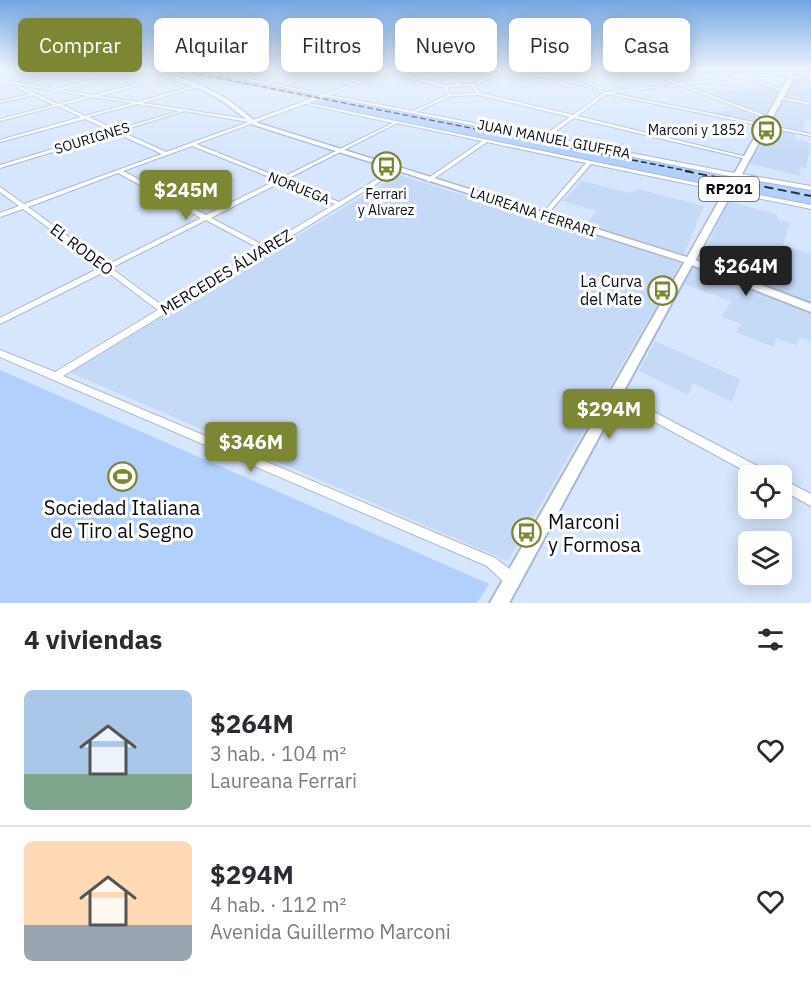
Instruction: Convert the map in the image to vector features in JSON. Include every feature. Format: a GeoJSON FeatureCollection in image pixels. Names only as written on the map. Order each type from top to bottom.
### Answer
{"type":"FeatureCollection","features":[{"type":"Feature","properties":{"kind":"main road","name":"RP201"},"geometry":{"type":"LineString","coordinates":[[690,261],[780,98]]}},
{"type":"Feature","properties":{"kind":"main road","name":"LAUREANA FERRARI"},"geometry":{"type":"LineString","coordinates":[[690,261],[811,308]]}},
{"type":"Feature","properties":{"kind":"main road"},"geometry":{"type":"LineString","coordinates":[[499,603],[690,261]]}},
{"type":"Feature","properties":{"kind":"street"},"geometry":{"type":"LineString","coordinates":[[0,102],[21,97]]}},
{"type":"Feature","properties":{"kind":"street"},"geometry":{"type":"LineString","coordinates":[[41,97],[166,154]]}},
{"type":"Feature","properties":{"kind":"street"},"geometry":{"type":"LineString","coordinates":[[0,120],[89,97]]}},
{"type":"Feature","properties":{"kind":"street"},"geometry":{"type":"LineString","coordinates":[[101,97],[252,122]]}},
{"type":"Feature","properties":{"kind":"street"},"geometry":{"type":"LineString","coordinates":[[0,141],[158,97]]}},
{"type":"Feature","properties":{"kind":"street"},"geometry":{"type":"LineString","coordinates":[[219,97],[252,122]]}},
{"type":"Feature","properties":{"kind":"street"},"geometry":{"type":"LineString","coordinates":[[0,215],[318,97]]}},
{"type":"Feature","properties":{"kind":"street","name":"JUAN MANUEL GIUFFRA"},"geometry":{"type":"LineString","coordinates":[[342,97],[811,188]]}},
{"type":"Feature","properties":{"kind":"street"},"geometry":{"type":"LineString","coordinates":[[413,112],[445,97]]}},
{"type":"Feature","properties":{"kind":"street"},"geometry":{"type":"LineString","coordinates":[[491,97],[745,158]]}},
{"type":"Feature","properties":{"kind":"street"},"geometry":{"type":"LineString","coordinates":[[545,137],[602,97]]}},
{"type":"Feature","properties":{"kind":"street"},"geometry":{"type":"LineString","coordinates":[[631,97],[766,122],[811,135]]}},
{"type":"Feature","properties":{"kind":"street"},"geometry":{"type":"LineString","coordinates":[[707,97],[766,122]]}},
{"type":"Feature","properties":{"kind":"street"},"geometry":{"type":"LineString","coordinates":[[780,98],[811,104]]}},
{"type":"Feature","properties":{"kind":"street"},"geometry":{"type":"LineString","coordinates":[[304,102],[811,207]]}},
{"type":"Feature","properties":{"kind":"street","name":"SOURIGNES"},"geometry":{"type":"LineString","coordinates":[[0,166],[184,111]]}},
{"type":"Feature","properties":{"kind":"street","name":"LAUREANA FERRARI"},"geometry":{"type":"LineString","coordinates":[[252,122],[690,261]]}},
{"type":"Feature","properties":{"kind":"street"},"geometry":{"type":"LineString","coordinates":[[0,321],[397,122]]}},
{"type":"Feature","properties":{"kind":"street"},"geometry":{"type":"LineString","coordinates":[[429,180],[486,141]]}},
{"type":"Feature","properties":{"kind":"street","name":"NORUEGA"},"geometry":{"type":"LineString","coordinates":[[192,144],[340,204]]}},
{"type":"Feature","properties":{"kind":"street"},"geometry":{"type":"LineString","coordinates":[[543,216],[590,162]]}},
{"type":"Feature","properties":{"kind":"street","name":"MERCEDES ÁLVAREZ"},"geometry":{"type":"LineString","coordinates":[[56,376],[397,169]]}},
{"type":"Feature","properties":{"kind":"street"},"geometry":{"type":"LineString","coordinates":[[118,171],[265,249]]}},
{"type":"Feature","properties":{"kind":"street","name":"EL RODEO"},"geometry":{"type":"LineString","coordinates":[[0,189],[163,310]]}},
{"type":"Feature","properties":{"kind":"street"},"geometry":{"type":"LineString","coordinates":[[0,353],[491,562],[512,580]]}},
{"type":"Feature","properties":{"kind":"street"},"geometry":{"type":"LineString","coordinates":[[614,395],[744,465]]}},
{"type":"Feature","properties":{"kind":"street"},"geometry":{"type":"LineString","coordinates":[[792,490],[811,500]]}},
{"type":"Feature","properties":{"kind":"shaded area"},"geometry":{"type":"Polygon","coordinates":[[[327,97],[336,97],[811,188],[811,207],[312,103],[327,97]]]}},
{"type":"Feature","properties":{"kind":"shaded area"},"geometry":{"type":"Polygon","coordinates":[[[716,97],[776,97],[764,115],[716,97]]]}},
{"type":"Feature","properties":{"kind":"shaded area"},"geometry":{"type":"Polygon","coordinates":[[[785,97],[811,97],[811,100],[785,97]]]}},
{"type":"Feature","properties":{"kind":"shaded area"},"geometry":{"type":"Polygon","coordinates":[[[781,101],[811,105],[811,119],[806,119],[802,132],[769,123],[781,101]]]}},
{"type":"Feature","properties":{"kind":"shaded area"},"geometry":{"type":"Polygon","coordinates":[[[738,109],[763,119],[761,122],[755,122],[708,113],[738,109]]]}},
{"type":"Feature","properties":{"kind":"shaded area"},"geometry":{"type":"Polygon","coordinates":[[[769,128],[796,133],[794,139],[811,143],[806,168],[799,167],[801,176],[748,163],[769,128]]]}},
{"type":"Feature","properties":{"kind":"shaded area"},"geometry":{"type":"Polygon","coordinates":[[[399,175],[579,232],[597,211],[563,201],[582,181],[630,193],[637,189],[704,206],[678,268],[508,561],[69,372],[399,175]]]}},
{"type":"Feature","properties":{"kind":"shaded area"},"geometry":{"type":"Polygon","coordinates":[[[728,201],[777,215],[778,220],[790,223],[783,245],[811,254],[811,303],[710,264],[702,257],[728,201]]]}},
{"type":"Feature","properties":{"kind":"shaded area"},"geometry":{"type":"Polygon","coordinates":[[[697,267],[811,311],[811,341],[799,337],[796,345],[776,338],[773,347],[736,332],[741,324],[722,317],[731,301],[684,284],[692,269],[697,267]]]}},
{"type":"Feature","properties":{"kind":"shaded area"},"geometry":{"type":"Polygon","coordinates":[[[655,341],[740,379],[732,402],[693,383],[688,395],[639,371],[655,341]]]}},
{"type":"Feature","properties":{"kind":"shaded area","name":"Sociedad Italiana de Tiro al Segno"},"geometry":{"type":"Polygon","coordinates":[[[0,370],[489,584],[477,603],[0,603],[0,370]]]}},
{"type":"Feature","properties":{"kind":"railway"},"geometry":{"type":"LineString","coordinates":[[315,97],[693,172]]}},
{"type":"Feature","properties":{"kind":"railway"},"geometry":{"type":"LineString","coordinates":[[685,171],[811,196]]}},
{"type":"Feature","properties":{"kind":"place","name":"Marconi y 1852"},"geometry":{"type":"Point","coordinates":[766,130]}},
{"type":"Feature","properties":{"kind":"place","name":"Ferrari y Alvarez"},"geometry":{"type":"Point","coordinates":[386,167]}},
{"type":"Feature","properties":{"kind":"place","name":"La Curva del Mate"},"geometry":{"type":"Point","coordinates":[663,290]}},
{"type":"Feature","properties":{"kind":"place","name":"Sociedad Italiana de Tiro al Segno"},"geometry":{"type":"Point","coordinates":[122,477]}},
{"type":"Feature","properties":{"kind":"place","name":"Marconi y Formosa"},"geometry":{"type":"Point","coordinates":[527,533]}}]}
